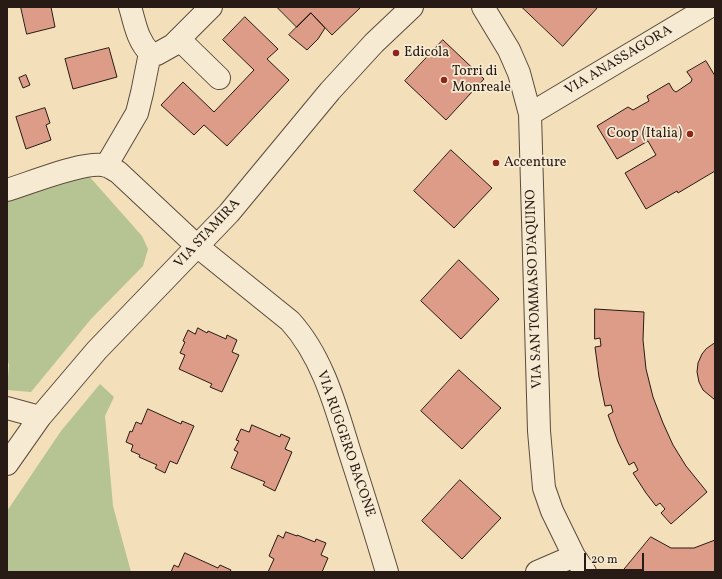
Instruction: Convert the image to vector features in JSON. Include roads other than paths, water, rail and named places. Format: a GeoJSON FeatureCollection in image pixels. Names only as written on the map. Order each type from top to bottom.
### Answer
{"type":"FeatureCollection","features":[{"type":"Feature","properties":{"kind":"street"},"geometry":{"type":"LineString","coordinates":[[130,7],[138,34],[144,47],[150,53],[157,54],[173,45],[211,7]]}},
{"type":"Feature","properties":{"kind":"street","name":"VIA STAMIRA"},"geometry":{"type":"LineString","coordinates":[[7,464],[40,417],[97,350],[229,213],[340,80],[374,43],[412,7]]}},
{"type":"Feature","properties":{"kind":"street","name":"VIA SAN TOMMASO D'AQUINO"},"geometry":{"type":"LineString","coordinates":[[483,7],[509,50],[519,73],[530,114],[539,431],[544,488],[552,511],[579,564]]}},
{"type":"Feature","properties":{"kind":"street","name":"VIA ANASSAGORA"},"geometry":{"type":"LineString","coordinates":[[530,114],[709,7]]}},
{"type":"Feature","properties":{"kind":"street"},"geometry":{"type":"LineString","coordinates":[[179,39],[220,78]]}},
{"type":"Feature","properties":{"kind":"street"},"geometry":{"type":"LineString","coordinates":[[7,190],[80,167],[93,165],[106,166],[137,113],[150,53]]}},
{"type":"Feature","properties":{"kind":"street","name":"VIA RUGGERO BACONE"},"geometry":{"type":"LineString","coordinates":[[106,166],[118,172],[197,246],[290,322],[301,333],[317,362],[334,402],[387,572]]}},
{"type":"Feature","properties":{"kind":"street"},"geometry":{"type":"LineString","coordinates":[[7,408],[40,417]]}},
{"type":"Feature","properties":{"kind":"street"},"geometry":{"type":"LineString","coordinates":[[537,572],[579,564]]}},
{"type":"Feature","properties":{"kind":"place","name":"Edicola"},"geometry":{"type":"Point","coordinates":[396,53]}},
{"type":"Feature","properties":{"kind":"place","name":"Torri di Monreale"},"geometry":{"type":"Point","coordinates":[444,80]}},
{"type":"Feature","properties":{"kind":"place","name":"Coop (Italia)"},"geometry":{"type":"Point","coordinates":[690,134]}},
{"type":"Feature","properties":{"kind":"place","name":"Accenture"},"geometry":{"type":"Point","coordinates":[496,163]}}]}
